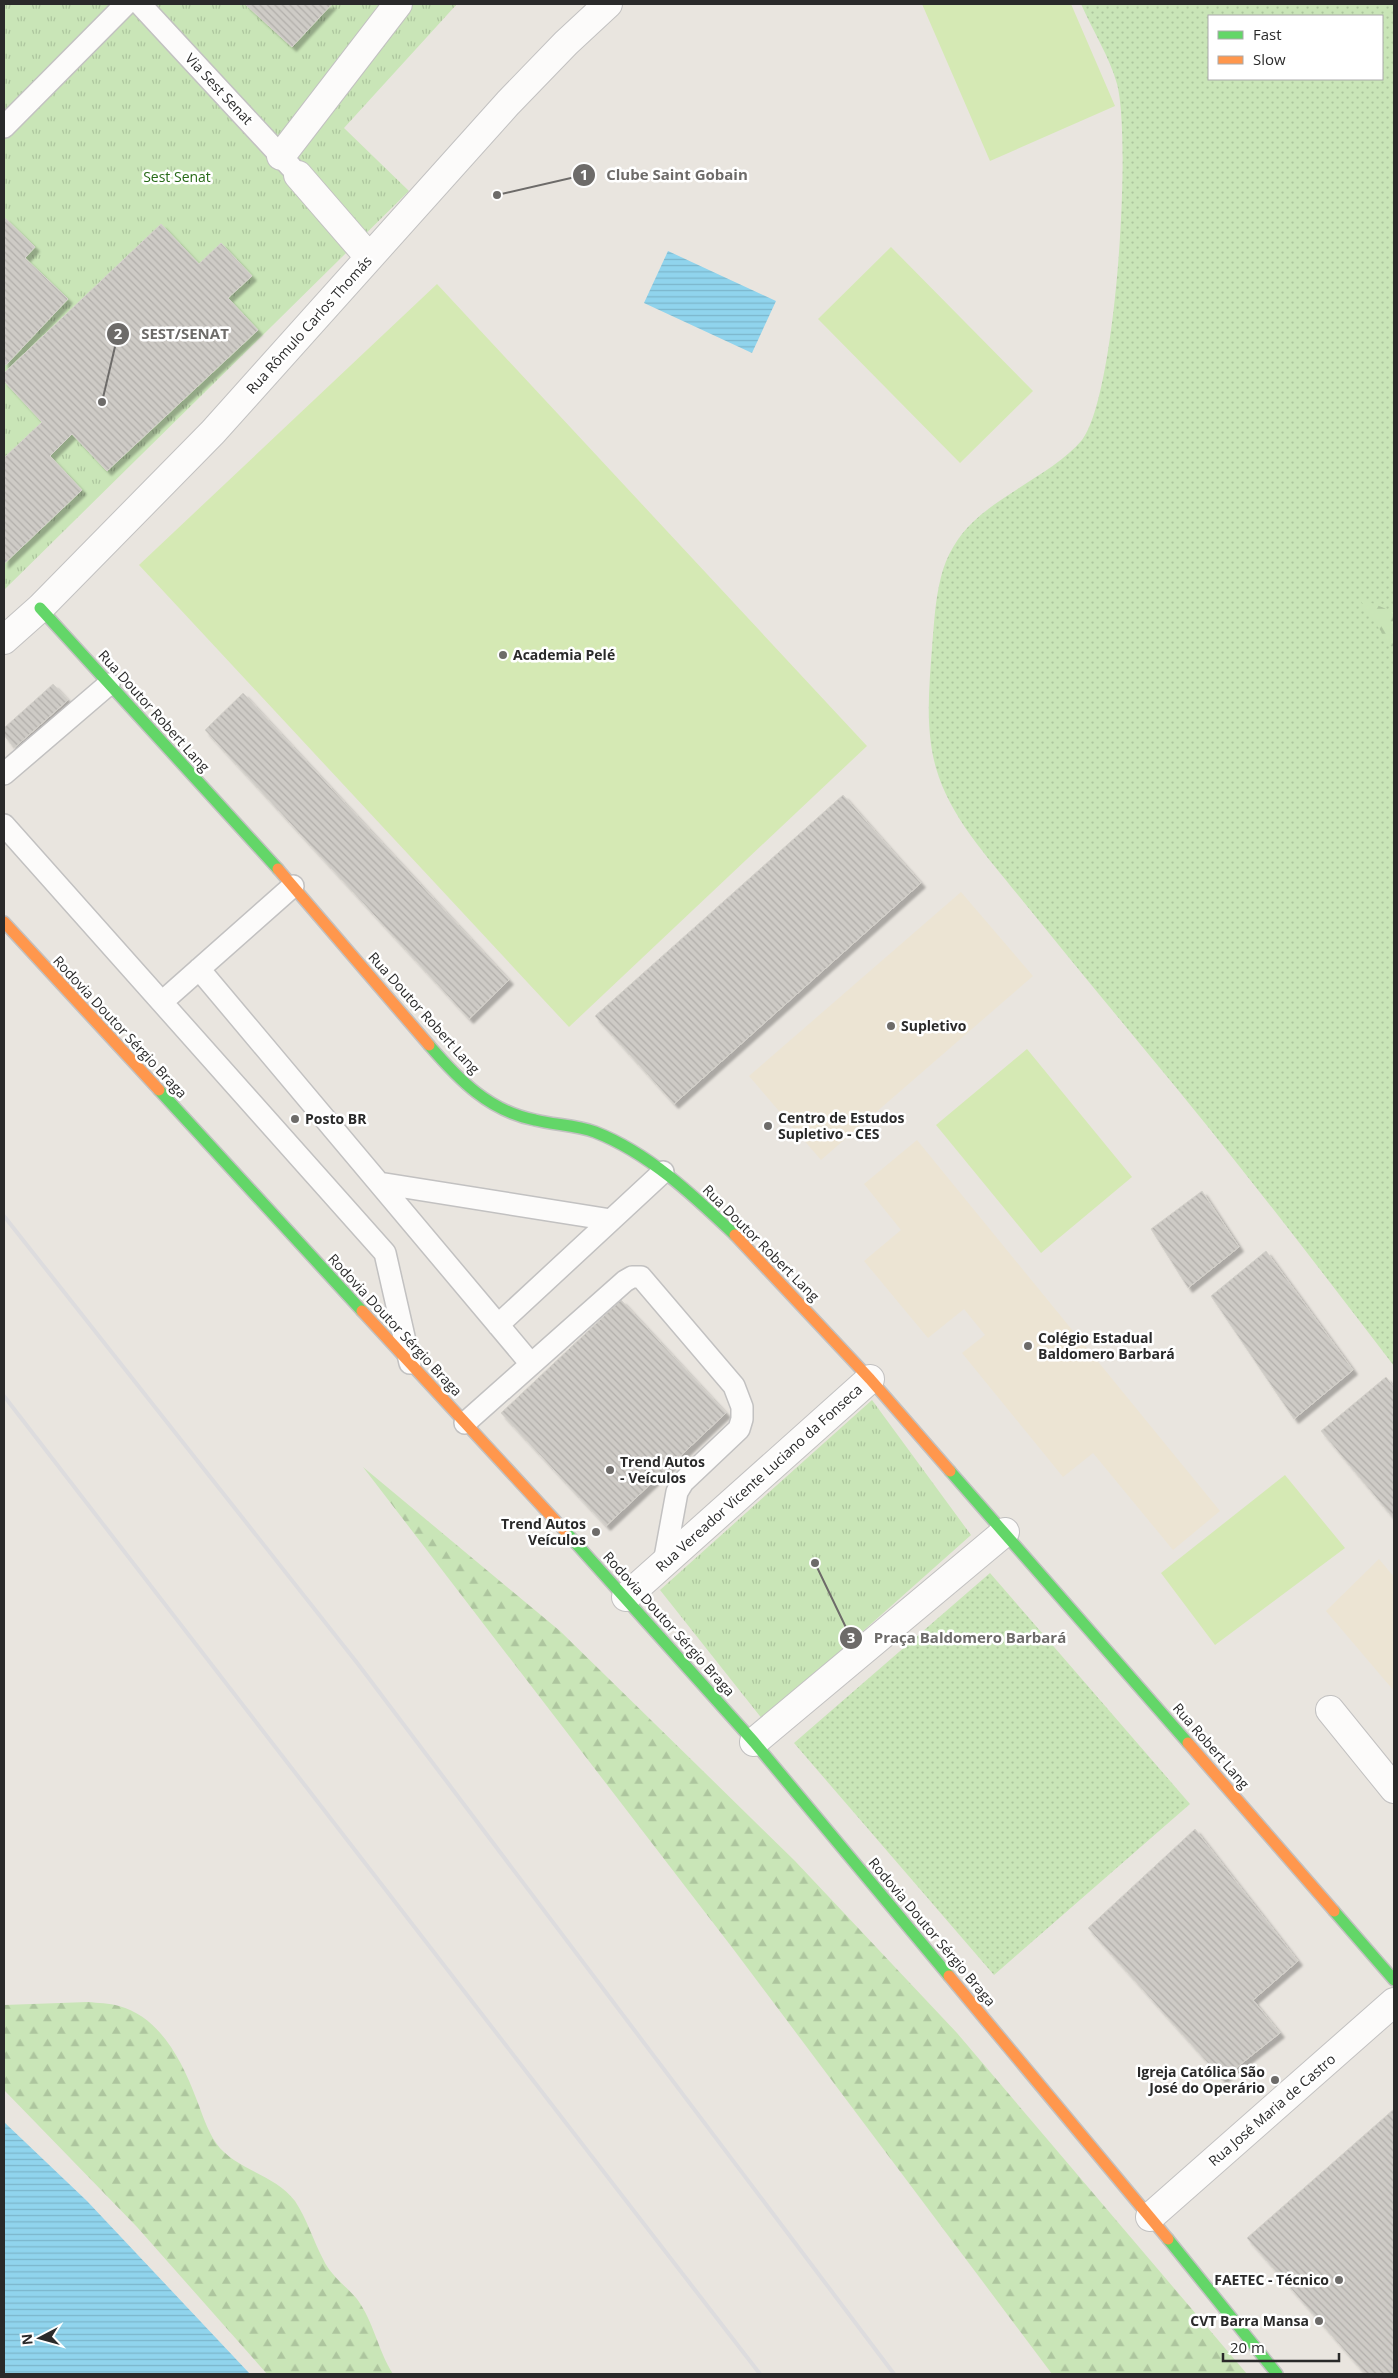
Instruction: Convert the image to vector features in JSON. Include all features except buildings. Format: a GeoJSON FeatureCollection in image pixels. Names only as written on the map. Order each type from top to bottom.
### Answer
{"type":"FeatureCollection","features":[{"type":"Feature","properties":{"kind":"street"},"geometry":{"type":"LineString","coordinates":[[369,257],[289,165],[398,4]]}},
{"type":"Feature","properties":{"kind":"street","name":"Rua Rômulo Carlos Thomás"},"geometry":{"type":"LineString","coordinates":[[4,640],[40,608],[213,432],[508,103],[566,43],[608,4]]}},
{"type":"Feature","properties":{"kind":"street","name":"Rua Doutor Robert Lang"},"geometry":{"type":"LineString","coordinates":[[40,608],[293,886],[455,1075],[478,1095],[505,1112],[533,1120],[594,1132],[628,1149],[663,1172],[696,1198],[749,1249],[870,1379],[1005,1532]]}},
{"type":"Feature","properties":{"kind":"street","name":"Rodovia Doutor Sérgio Braga"},"geometry":{"type":"LineString","coordinates":[[4,922],[626,1597],[754,1742],[1150,2217],[1278,2374]]}},
{"type":"Feature","properties":{"kind":"street","name":"Rua Vereador Vicente Luciano da Fonseca"},"geometry":{"type":"LineString","coordinates":[[626,1597],[870,1379]]}},
{"type":"Feature","properties":{"kind":"street"},"geometry":{"type":"LineString","coordinates":[[754,1742],[1005,1532]]}},
{"type":"Feature","properties":{"kind":"street","name":"Rua Robert Lang"},"geometry":{"type":"LineString","coordinates":[[1005,1532],[1394,1980]]}},
{"type":"Feature","properties":{"kind":"street"},"geometry":{"type":"LineString","coordinates":[[1330,1710],[1394,1789]]}},
{"type":"Feature","properties":{"kind":"street","name":"Rua José Maria de Castro"},"geometry":{"type":"LineString","coordinates":[[1150,2217],[1394,2002]]}},
{"type":"Feature","properties":{"kind":"lane"},"geometry":{"type":"LineString","coordinates":[[4,127],[126,4]]}},
{"type":"Feature","properties":{"kind":"lane","name":"Via Sest Senat"},"geometry":{"type":"LineString","coordinates":[[140,4],[289,165]]}},
{"type":"Feature","properties":{"kind":"lane"},"geometry":{"type":"LineString","coordinates":[[4,774],[109,684]]}},
{"type":"Feature","properties":{"kind":"lane"},"geometry":{"type":"LineString","coordinates":[[4,825],[385,1253],[410,1364]]}},
{"type":"Feature","properties":{"kind":"lane"},"geometry":{"type":"LineString","coordinates":[[162,1002],[293,886]]}},
{"type":"Feature","properties":{"kind":"lane"},"geometry":{"type":"LineString","coordinates":[[199,969],[531,1364]]}},
{"type":"Feature","properties":{"kind":"lane"},"geometry":{"type":"LineString","coordinates":[[498,1325],[663,1172]]}},
{"type":"Feature","properties":{"kind":"lane"},"geometry":{"type":"LineString","coordinates":[[379,1182],[612,1220]]}},
{"type":"Feature","properties":{"kind":"lane"},"geometry":{"type":"LineString","coordinates":[[465,1422],[625,1281],[637,1276],[646,1281],[734,1386],[742,1407],[741,1424],[680,1487],[675,1497],[664,1563]]}},
{"type":"Feature","properties":{"kind":"shaded area","name":"Supletivo"},"geometry":{"type":"Polygon","coordinates":[[[961,892],[1033,976],[821,1160],[749,1076],[961,892]]]}},
{"type":"Feature","properties":{"kind":"shaded area","name":"Colégio Estadual Baldomero Barbará"},"geometry":{"type":"Polygon","coordinates":[[[917,1140],[1220,1511],[1173,1550],[1093,1453],[1063,1477],[962,1353],[985,1335],[964,1309],[928,1338],[864,1261],[901,1230],[864,1184],[917,1140]]]}},
{"type":"Feature","properties":{"kind":"shaded area"},"geometry":{"type":"Polygon","coordinates":[[[1379,1559],[1394,1577],[1394,1691],[1326,1611],[1379,1559]]]}},
{"type":"Feature","properties":{"kind":"green space","name":"Sest Senat"},"geometry":{"type":"Polygon","coordinates":[[[4,4],[457,4],[344,128],[409,191],[4,590],[4,4]]]}},
{"type":"Feature","properties":{"kind":"green space"},"geometry":{"type":"Polygon","coordinates":[[[922,4],[1071,4],[1115,106],[990,161],[922,4]]]}},
{"type":"Feature","properties":{"kind":"green space"},"geometry":{"type":"Polygon","coordinates":[[[1081,4],[1394,4],[1394,1366],[1209,1128],[982,851],[950,803],[936,768],[929,723],[930,678],[936,604],[943,569],[949,554],[962,534],[973,522],[999,501],[1058,462],[1082,440],[1094,415],[1104,374],[1118,267],[1123,157],[1121,114],[1117,84],[1081,4]]]}},
{"type":"Feature","properties":{"kind":"green space"},"geometry":{"type":"Polygon","coordinates":[[[891,247],[1033,391],[960,463],[818,319],[891,247]]]}},
{"type":"Feature","properties":{"kind":"green space","name":"Academia Pelé"},"geometry":{"type":"Polygon","coordinates":[[[437,284],[867,746],[569,1027],[139,565],[437,284]]]}},
{"type":"Feature","properties":{"kind":"green space"},"geometry":{"type":"Polygon","coordinates":[[[1359,598],[1394,612],[1394,651],[1392,648],[1359,598]]]}},
{"type":"Feature","properties":{"kind":"green space"},"geometry":{"type":"Polygon","coordinates":[[[1027,1049],[1132,1177],[1041,1253],[936,1125],[1027,1049]]]}},
{"type":"Feature","properties":{"kind":"green space"},"geometry":{"type":"Polygon","coordinates":[[[872,1400],[971,1535],[763,1720],[660,1590],[872,1400]]]}},
{"type":"Feature","properties":{"kind":"green space"},"geometry":{"type":"Polygon","coordinates":[[[363,1467],[560,1631],[795,1861],[957,2033],[1247,2374],[1052,2374],[734,1950],[363,1467]]]}},
{"type":"Feature","properties":{"kind":"green space"},"geometry":{"type":"Polygon","coordinates":[[[1285,1475],[1345,1548],[1215,1645],[1161,1573],[1285,1475]]]}},
{"type":"Feature","properties":{"kind":"green space"},"geometry":{"type":"Polygon","coordinates":[[[990,1573],[1190,1804],[994,1975],[794,1743],[990,1573]]]}},
{"type":"Feature","properties":{"kind":"green space"},"geometry":{"type":"Polygon","coordinates":[[[88,2002],[115,2005],[134,2012],[158,2030],[168,2042],[184,2070],[207,2127],[216,2143],[234,2160],[277,2184],[295,2201],[326,2265],[363,2308],[383,2356],[393,2374],[267,2374],[137,2227],[4,2090],[4,2005],[88,2002]]]}},
{"type":"Feature","properties":{"kind":"water"},"geometry":{"type":"Polygon","coordinates":[[[668,251],[776,301],[752,353],[644,303],[668,251]]]}},
{"type":"Feature","properties":{"kind":"water"},"geometry":{"type":"Polygon","coordinates":[[[4,2122],[87,2201],[250,2374],[4,2374],[4,2122]]]}},
{"type":"Feature","properties":{"kind":"railway"},"geometry":{"type":"LineString","coordinates":[[4,1216],[358,1664],[894,2374]]}},
{"type":"Feature","properties":{"kind":"railway"},"geometry":{"type":"LineString","coordinates":[[4,1396],[760,2374]]}},
{"type":"Feature","properties":{"kind":"traffic: fast"},"geometry":{"type":"LineString","coordinates":[[40,608],[278,869]]}},
{"type":"Feature","properties":{"kind":"traffic: fast"},"geometry":{"type":"LineString","coordinates":[[429,1045],[464,1082],[489,1102],[518,1116],[595,1132],[634,1151],[687,1191],[735,1235]]}},
{"type":"Feature","properties":{"kind":"traffic: fast"},"geometry":{"type":"LineString","coordinates":[[159,1090],[362,1311]]}},
{"type":"Feature","properties":{"kind":"traffic: fast"},"geometry":{"type":"LineString","coordinates":[[950,1471],[1188,1743]]}},
{"type":"Feature","properties":{"kind":"traffic: fast"},"geometry":{"type":"LineString","coordinates":[[564,1530],[754,1742],[949,1976]]}},
{"type":"Feature","properties":{"kind":"traffic: fast"},"geometry":{"type":"LineString","coordinates":[[1334,1911],[1394,1980]]}},
{"type":"Feature","properties":{"kind":"traffic: fast"},"geometry":{"type":"LineString","coordinates":[[1168,2239],[1277,2374]]}},
{"type":"Feature","properties":{"kind":"traffic: slow"},"geometry":{"type":"LineString","coordinates":[[278,869],[429,1045]]}},
{"type":"Feature","properties":{"kind":"traffic: slow"},"geometry":{"type":"LineString","coordinates":[[4,922],[159,1090]]}},
{"type":"Feature","properties":{"kind":"traffic: slow"},"geometry":{"type":"LineString","coordinates":[[735,1235],[870,1379],[950,1471]]}},
{"type":"Feature","properties":{"kind":"traffic: slow"},"geometry":{"type":"LineString","coordinates":[[362,1311],[564,1530]]}},
{"type":"Feature","properties":{"kind":"traffic: slow"},"geometry":{"type":"LineString","coordinates":[[1188,1743],[1334,1911]]}},
{"type":"Feature","properties":{"kind":"traffic: slow"},"geometry":{"type":"LineString","coordinates":[[949,1976],[1168,2239]]}},
{"type":"Feature","properties":{"kind":"place","name":"Clube Saint Gobain"},"geometry":{"type":"Point","coordinates":[497,195]}},
{"type":"Feature","properties":{"kind":"place","name":"SEST/SENAT"},"geometry":{"type":"Point","coordinates":[102,402]}},
{"type":"Feature","properties":{"kind":"place","name":"Academia Pelé"},"geometry":{"type":"Point","coordinates":[503,655]}},
{"type":"Feature","properties":{"kind":"place","name":"Supletivo"},"geometry":{"type":"Point","coordinates":[891,1026]}},
{"type":"Feature","properties":{"kind":"place","name":"Posto BR"},"geometry":{"type":"Point","coordinates":[295,1119]}},
{"type":"Feature","properties":{"kind":"place","name":"Centro de Estudos Supletivo - CES"},"geometry":{"type":"Point","coordinates":[768,1126]}},
{"type":"Feature","properties":{"kind":"place","name":"Colégio Estadual Baldomero Barbará"},"geometry":{"type":"Point","coordinates":[1028,1346]}},
{"type":"Feature","properties":{"kind":"place","name":"Trend Autos - Veículos"},"geometry":{"type":"Point","coordinates":[610,1470]}},
{"type":"Feature","properties":{"kind":"place","name":"Trend Autos Veículos"},"geometry":{"type":"Point","coordinates":[596,1532]}},
{"type":"Feature","properties":{"kind":"place","name":"Praça Baldomero Barbará"},"geometry":{"type":"Point","coordinates":[815,1563]}},
{"type":"Feature","properties":{"kind":"place","name":"Igreja Católica São José do Operário"},"geometry":{"type":"Point","coordinates":[1275,2080]}},
{"type":"Feature","properties":{"kind":"place","name":"FAETEC - Técnico"},"geometry":{"type":"Point","coordinates":[1339,2280]}},
{"type":"Feature","properties":{"kind":"place","name":"CVT Barra Mansa"},"geometry":{"type":"Point","coordinates":[1319,2321]}}]}
